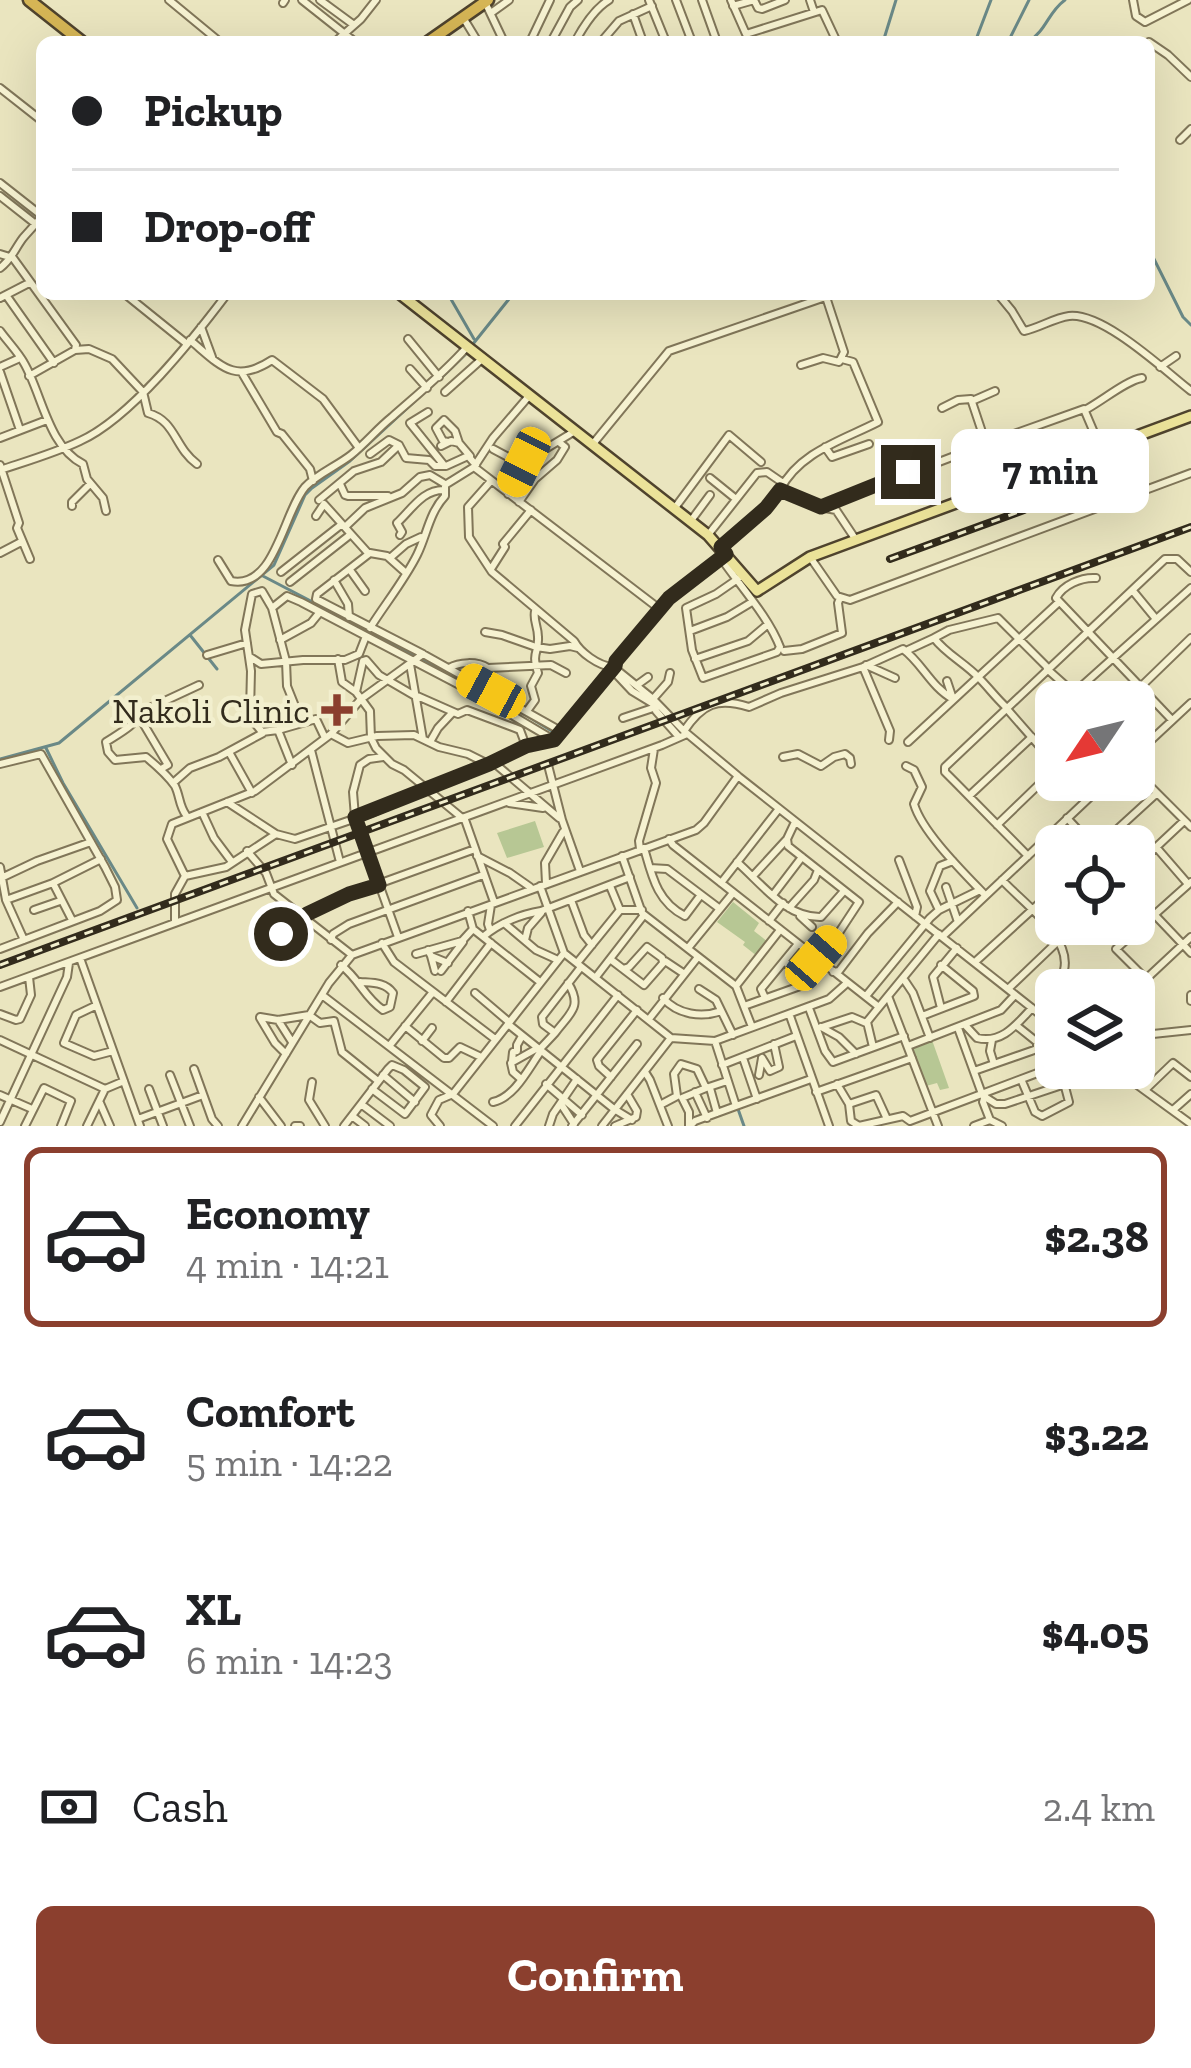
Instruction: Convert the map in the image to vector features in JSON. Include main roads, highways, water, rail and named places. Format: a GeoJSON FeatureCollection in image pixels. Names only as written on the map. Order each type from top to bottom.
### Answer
{"type":"FeatureCollection","features":[{"type":"Feature","properties":{"kind":"highway"},"geometry":{"type":"LineString","coordinates":[[29,0],[74,36]]}},
{"type":"Feature","properties":{"kind":"highway"},"geometry":{"type":"LineString","coordinates":[[435,36],[488,5]]}},
{"type":"Feature","properties":{"kind":"main road"},"geometry":{"type":"LineString","coordinates":[[408,300],[708,536],[739,578],[760,591],[810,557],[1191,417]]}},
{"type":"Feature","properties":{"kind":"waterway"},"geometry":{"type":"LineString","coordinates":[[885,36],[896,0]]}},
{"type":"Feature","properties":{"kind":"waterway"},"geometry":{"type":"LineString","coordinates":[[977,36],[991,0]]}},
{"type":"Feature","properties":{"kind":"waterway"},"geometry":{"type":"LineString","coordinates":[[1011,36],[1029,0]]}},
{"type":"Feature","properties":{"kind":"waterway"},"geometry":{"type":"LineString","coordinates":[[1035,36],[1065,0]]}},
{"type":"Feature","properties":{"kind":"waterway"},"geometry":{"type":"LineString","coordinates":[[1155,261],[1191,325]]}},
{"type":"Feature","properties":{"kind":"waterway"},"geometry":{"type":"LineString","coordinates":[[451,300],[474,339]]}},
{"type":"Feature","properties":{"kind":"waterway"},"geometry":{"type":"LineString","coordinates":[[473,344],[508,300]]}},
{"type":"Feature","properties":{"kind":"waterway"},"geometry":{"type":"LineString","coordinates":[[440,379],[468,352]]}},
{"type":"Feature","properties":{"kind":"waterway"},"geometry":{"type":"LineString","coordinates":[[0,759],[59,743],[274,565],[305,495],[350,461],[428,389]]}},
{"type":"Feature","properties":{"kind":"waterway"},"geometry":{"type":"LineString","coordinates":[[261,575],[502,701]]}},
{"type":"Feature","properties":{"kind":"waterway"},"geometry":{"type":"LineString","coordinates":[[190,635],[217,669]]}},
{"type":"Feature","properties":{"kind":"waterway"},"geometry":{"type":"LineString","coordinates":[[521,712],[555,733]]}},
{"type":"Feature","properties":{"kind":"waterway"},"geometry":{"type":"LineString","coordinates":[[46,748],[137,908]]}},
{"type":"Feature","properties":{"kind":"waterway"},"geometry":{"type":"LineString","coordinates":[[738,1109],[744,1126]]}},
{"type":"Feature","properties":{"kind":"railway"},"geometry":{"type":"LineString","coordinates":[[890,559],[1054,495]]}},
{"type":"Feature","properties":{"kind":"railway"},"geometry":{"type":"LineString","coordinates":[[0,965],[1191,527]]}},
{"type":"Feature","properties":{"kind":"place","name":"Nakoli Clinic"},"geometry":{"type":"Point","coordinates":[337,710]}}]}
